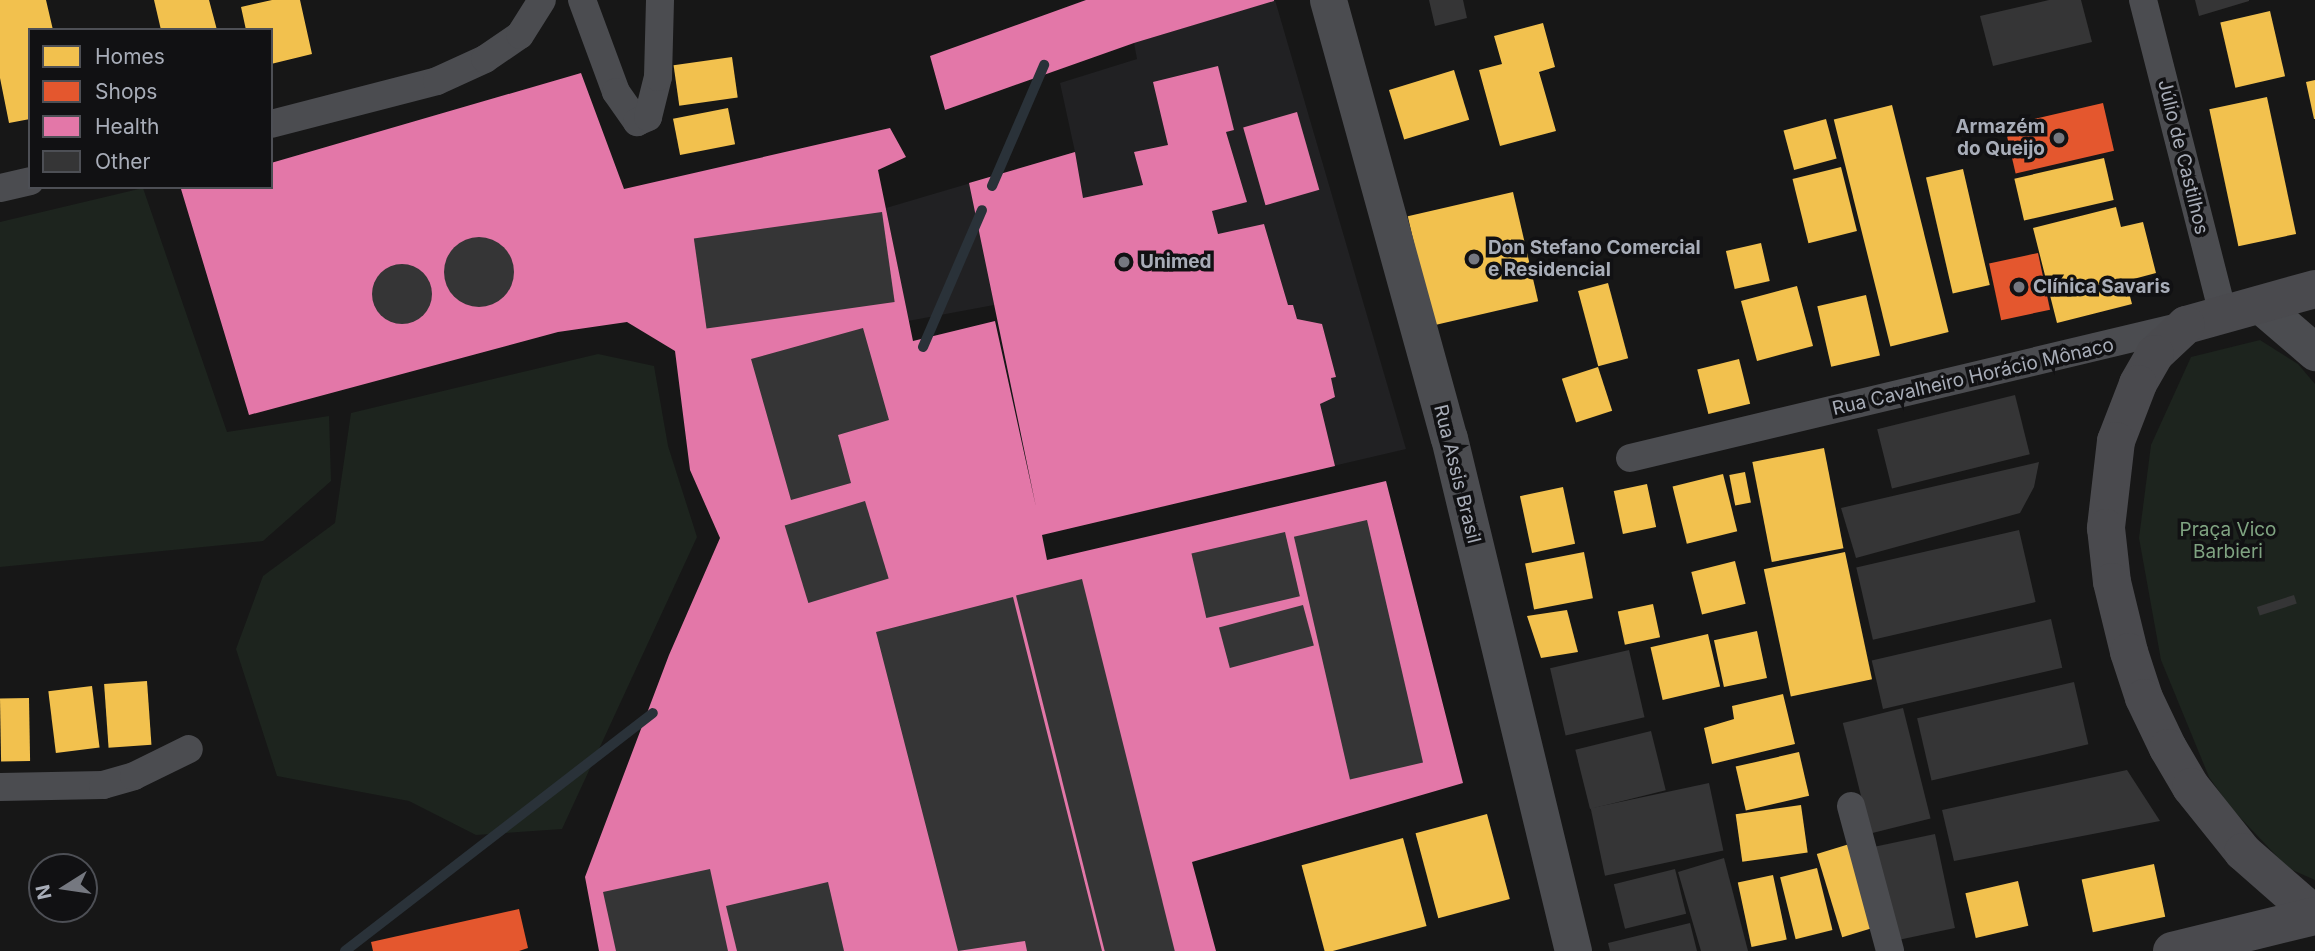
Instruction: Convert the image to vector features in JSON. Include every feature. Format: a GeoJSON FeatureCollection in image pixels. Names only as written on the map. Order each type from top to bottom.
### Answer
{"type":"FeatureCollection","features":[{"type":"Feature","properties":{"kind":"main road","name":"Rua Cavalheiro Horácio Mônaco"},"geometry":{"type":"LineString","coordinates":[[2186,325],[2315,289]]}},
{"type":"Feature","properties":{"kind":"main road"},"geometry":{"type":"LineString","coordinates":[[2186,325],[2155,354],[2138,384],[2116,440],[2106,528],[2112,582],[2144,698],[2191,787],[2243,852],[2315,915]]}},
{"type":"Feature","properties":{"kind":"main road"},"geometry":{"type":"LineString","coordinates":[[2172,951],[2315,915]]}},
{"type":"Feature","properties":{"kind":"street"},"geometry":{"type":"LineString","coordinates":[[273,123],[437,81],[473,65],[520,35],[542,0]]}},
{"type":"Feature","properties":{"kind":"street"},"geometry":{"type":"LineString","coordinates":[[582,0],[616,92],[637,122],[648,117],[658,77],[660,0]]}},
{"type":"Feature","properties":{"kind":"street","name":"Rua Assis Brasil"},"geometry":{"type":"LineString","coordinates":[[1328,0],[1449,438],[1573,951]]}},
{"type":"Feature","properties":{"kind":"street","name":"Júlio de Castilhos"},"geometry":{"type":"LineString","coordinates":[[2143,0],[2241,309]]}},
{"type":"Feature","properties":{"kind":"street"},"geometry":{"type":"LineString","coordinates":[[0,188],[28,181]]}},
{"type":"Feature","properties":{"kind":"street"},"geometry":{"type":"LineString","coordinates":[[2241,309],[2315,352]]}},
{"type":"Feature","properties":{"kind":"street","name":"Rua Cavalheiro Horácio Mônaco"},"geometry":{"type":"LineString","coordinates":[[1630,458],[2186,325]]}},
{"type":"Feature","properties":{"kind":"street"},"geometry":{"type":"LineString","coordinates":[[0,787],[103,785],[134,776],[189,749]]}},
{"type":"Feature","properties":{"kind":"street"},"geometry":{"type":"LineString","coordinates":[[1852,806],[1891,951]]}},
{"type":"Feature","properties":{"kind":"shaded area","name":"Unimed"},"geometry":{"type":"Polygon","coordinates":[[[1275,0],[1406,449],[1042,534],[994,305],[908,321],[886,208],[1075,152],[1060,83],[1137,59],[1134,43],[1275,0]]]}},
{"type":"Feature","properties":{"kind":"green space"},"geometry":{"type":"Polygon","coordinates":[[[143,189],[227,432],[329,416],[331,481],[263,541],[0,567],[0,222],[143,189]]]}},
{"type":"Feature","properties":{"kind":"green space","name":"Praça Vico Barbieri"},"geometry":{"type":"Polygon","coordinates":[[[2260,340],[2298,364],[2315,384],[2315,880],[2288,868],[2231,808],[2209,777],[2161,660],[2139,538],[2151,445],[2191,357],[2260,340]]]}},
{"type":"Feature","properties":{"kind":"green space"},"geometry":{"type":"Polygon","coordinates":[[[598,354],[654,366],[668,446],[697,537],[562,829],[476,835],[409,801],[277,776],[236,649],[263,576],[335,523],[351,413],[598,354]]]}},
{"type":"Feature","properties":{"kind":"building: Homes"},"geometry":{"type":"Polygon","coordinates":[[[0,0],[46,0],[53,28],[28,28],[28,119],[9,123],[0,78],[0,0]]]}},
{"type":"Feature","properties":{"kind":"building: Homes"},"geometry":{"type":"Polygon","coordinates":[[[154,0],[209,0],[216,28],[161,28],[154,0]]]}},
{"type":"Feature","properties":{"kind":"building: Homes"},"geometry":{"type":"Polygon","coordinates":[[[272,0],[300,0],[312,54],[273,64],[273,28],[246,28],[241,7],[272,0]]]}},
{"type":"Feature","properties":{"kind":"building: Homes"},"geometry":{"type":"Polygon","coordinates":[[[2270,11],[2285,76],[2235,88],[2220,22],[2270,11]]]}},
{"type":"Feature","properties":{"kind":"building: Homes"},"geometry":{"type":"Polygon","coordinates":[[[1543,23],[1555,67],[1539,72],[1556,131],[1500,146],[1479,70],[1502,64],[1494,36],[1543,23]]]}},
{"type":"Feature","properties":{"kind":"building: Homes"},"geometry":{"type":"Polygon","coordinates":[[[732,57],[738,98],[679,106],[674,65],[732,57]]]}},
{"type":"Feature","properties":{"kind":"building: Homes"},"geometry":{"type":"Polygon","coordinates":[[[1454,70],[1469,120],[1404,140],[1389,90],[1454,70]]]}},
{"type":"Feature","properties":{"kind":"building: Homes"},"geometry":{"type":"Polygon","coordinates":[[[2315,80],[2315,119],[2314,119],[2306,82],[2315,80]]]}},
{"type":"Feature","properties":{"kind":"building: Homes"},"geometry":{"type":"Polygon","coordinates":[[[2267,97],[2296,234],[2238,246],[2209,109],[2267,97]]]}},
{"type":"Feature","properties":{"kind":"building: Homes"},"geometry":{"type":"Polygon","coordinates":[[[1892,105],[1949,332],[1890,347],[1834,120],[1892,105]]]}},
{"type":"Feature","properties":{"kind":"building: Homes"},"geometry":{"type":"Polygon","coordinates":[[[728,108],[735,144],[680,155],[673,119],[728,108]]]}},
{"type":"Feature","properties":{"kind":"building: Homes"},"geometry":{"type":"Polygon","coordinates":[[[1826,119],[1837,159],[1794,170],[1783,130],[1826,119]]]}},
{"type":"Feature","properties":{"kind":"building: Homes"},"geometry":{"type":"Polygon","coordinates":[[[2104,158],[2114,200],[2024,221],[2014,179],[2104,158]]]}},
{"type":"Feature","properties":{"kind":"building: Homes"},"geometry":{"type":"Polygon","coordinates":[[[1841,167],[1857,231],[1808,243],[1792,179],[1841,167]]]}},
{"type":"Feature","properties":{"kind":"building: Homes"},"geometry":{"type":"Polygon","coordinates":[[[1963,169],[1990,285],[1953,293],[1926,178],[1963,169]]]}},
{"type":"Feature","properties":{"kind":"building: Homes","name":"Don Stefano Comercial e Residencial"},"geometry":{"type":"Polygon","coordinates":[[[1513,192],[1538,301],[1433,325],[1408,216],[1513,192]]]}},
{"type":"Feature","properties":{"kind":"building: Homes"},"geometry":{"type":"Polygon","coordinates":[[[2116,207],[2121,227],[2143,222],[2156,273],[2126,281],[2132,304],[2057,323],[2033,228],[2116,207]]]}},
{"type":"Feature","properties":{"kind":"building: Homes"},"geometry":{"type":"Polygon","coordinates":[[[1761,243],[1770,281],[1735,289],[1726,251],[1761,243]]]}},
{"type":"Feature","properties":{"kind":"building: Homes"},"geometry":{"type":"Polygon","coordinates":[[[1608,283],[1628,358],[1598,366],[1578,291],[1608,283]]]}},
{"type":"Feature","properties":{"kind":"building: Homes"},"geometry":{"type":"Polygon","coordinates":[[[1797,286],[1813,346],[1757,361],[1741,301],[1797,286]]]}},
{"type":"Feature","properties":{"kind":"building: Homes"},"geometry":{"type":"Polygon","coordinates":[[[1866,295],[1880,355],[1831,367],[1817,306],[1866,295]]]}},
{"type":"Feature","properties":{"kind":"building: Homes"},"geometry":{"type":"Polygon","coordinates":[[[1739,359],[1750,404],[1708,414],[1697,369],[1739,359]]]}},
{"type":"Feature","properties":{"kind":"building: Homes"},"geometry":{"type":"Polygon","coordinates":[[[1598,367],[1612,411],[1576,422],[1562,379],[1598,367]]]}},
{"type":"Feature","properties":{"kind":"building: Homes"},"geometry":{"type":"Polygon","coordinates":[[[1824,448],[1843,548],[1772,562],[1752,462],[1824,448]]]}},
{"type":"Feature","properties":{"kind":"building: Homes"},"geometry":{"type":"Polygon","coordinates":[[[1745,472],[1751,502],[1735,505],[1729,475],[1745,472]]]}},
{"type":"Feature","properties":{"kind":"building: Homes"},"geometry":{"type":"Polygon","coordinates":[[[1723,474],[1737,531],[1687,544],[1673,487],[1723,474]]]}},
{"type":"Feature","properties":{"kind":"building: Homes"},"geometry":{"type":"Polygon","coordinates":[[[1647,484],[1656,527],[1623,534],[1614,491],[1647,484]]]}},
{"type":"Feature","properties":{"kind":"building: Homes"},"geometry":{"type":"Polygon","coordinates":[[[1563,487],[1575,544],[1532,553],[1520,496],[1563,487]]]}},
{"type":"Feature","properties":{"kind":"building: Homes"},"geometry":{"type":"Polygon","coordinates":[[[1584,552],[1593,598],[1534,610],[1525,563],[1584,552]]]}},
{"type":"Feature","properties":{"kind":"building: Homes"},"geometry":{"type":"Polygon","coordinates":[[[1845,552],[1872,679],[1791,696],[1764,569],[1845,552]]]}},
{"type":"Feature","properties":{"kind":"building: Homes"},"geometry":{"type":"Polygon","coordinates":[[[1735,561],[1746,604],[1702,615],[1691,572],[1735,561]]]}},
{"type":"Feature","properties":{"kind":"building: Homes"},"geometry":{"type":"Polygon","coordinates":[[[1653,604],[1660,637],[1625,645],[1618,611],[1653,604]]]}},
{"type":"Feature","properties":{"kind":"building: Homes"},"geometry":{"type":"Polygon","coordinates":[[[1567,610],[1578,652],[1541,658],[1527,616],[1567,610]]]}},
{"type":"Feature","properties":{"kind":"building: Homes"},"geometry":{"type":"Polygon","coordinates":[[[1757,631],[1767,678],[1724,687],[1714,640],[1757,631]]]}},
{"type":"Feature","properties":{"kind":"building: Homes"},"geometry":{"type":"Polygon","coordinates":[[[1708,634],[1720,687],[1663,700],[1651,647],[1708,634]]]}},
{"type":"Feature","properties":{"kind":"building: Homes"},"geometry":{"type":"Polygon","coordinates":[[[147,681],[151,745],[109,748],[104,684],[147,681]]]}},
{"type":"Feature","properties":{"kind":"building: Homes"},"geometry":{"type":"Polygon","coordinates":[[[92,686],[100,748],[56,753],[48,691],[92,686]]]}},
{"type":"Feature","properties":{"kind":"building: Homes"},"geometry":{"type":"Polygon","coordinates":[[[1783,694],[1795,744],[1712,764],[1704,728],[1734,719],[1732,706],[1783,694]]]}},
{"type":"Feature","properties":{"kind":"building: Homes"},"geometry":{"type":"Polygon","coordinates":[[[29,698],[30,761],[1,761],[0,699],[29,698]]]}},
{"type":"Feature","properties":{"kind":"building: Homes"},"geometry":{"type":"Polygon","coordinates":[[[1799,752],[1809,796],[1746,810],[1736,767],[1799,752]]]}},
{"type":"Feature","properties":{"kind":"building: Homes"},"geometry":{"type":"Polygon","coordinates":[[[1801,805],[1808,853],[1742,862],[1736,814],[1801,805]]]}},
{"type":"Feature","properties":{"kind":"building: Homes"},"geometry":{"type":"Polygon","coordinates":[[[1487,814],[1510,899],[1438,918],[1416,833],[1487,814]]]}},
{"type":"Feature","properties":{"kind":"building: Homes"},"geometry":{"type":"Polygon","coordinates":[[[1403,838],[1427,926],[1325,951],[1302,865],[1403,838]]]}},
{"type":"Feature","properties":{"kind":"building: Homes"},"geometry":{"type":"Polygon","coordinates":[[[1856,842],[1881,925],[1842,937],[1817,854],[1856,842]]]}},
{"type":"Feature","properties":{"kind":"building: Homes"},"geometry":{"type":"Polygon","coordinates":[[[2154,864],[2165,917],[2093,932],[2082,879],[2154,864]]]}},
{"type":"Feature","properties":{"kind":"building: Homes"},"geometry":{"type":"Polygon","coordinates":[[[1817,868],[1832,930],[1796,939],[1780,877],[1817,868]]]}},
{"type":"Feature","properties":{"kind":"building: Homes"},"geometry":{"type":"Polygon","coordinates":[[[1773,875],[1787,940],[1752,947],[1738,882],[1773,875]]]}},
{"type":"Feature","properties":{"kind":"building: Homes"},"geometry":{"type":"Polygon","coordinates":[[[2018,881],[2028,926],[1976,938],[1965,893],[2018,881]]]}},
{"type":"Feature","properties":{"kind":"building: Shops","name":"Armazém do Queijo"},"geometry":{"type":"Polygon","coordinates":[[[2103,103],[2114,151],[2016,173],[2005,126],[2103,103]]]}},
{"type":"Feature","properties":{"kind":"building: Shops","name":"Clínica Savaris"},"geometry":{"type":"Polygon","coordinates":[[[2038,253],[2050,310],[2001,320],[1989,263],[2038,253]]]}},
{"type":"Feature","properties":{"kind":"building: Shops"},"geometry":{"type":"Polygon","coordinates":[[[519,909],[528,948],[519,951],[373,951],[371,942],[519,909]]]}},
{"type":"Feature","properties":{"kind":"building: Health"},"geometry":{"type":"Polygon","coordinates":[[[1086,0],[1274,1],[1134,43],[945,110],[930,56],[1086,0]]]}},
{"type":"Feature","properties":{"kind":"building: Health"},"geometry":{"type":"Polygon","coordinates":[[[1218,66],[1234,130],[1226,132],[1247,202],[1212,211],[1218,234],[1264,224],[1288,305],[1293,305],[1297,319],[1322,324],[1336,377],[1331,378],[1335,397],[1320,404],[1335,466],[1042,535],[1047,560],[1386,481],[1463,783],[1192,862],[1216,951],[599,951],[585,877],[669,655],[720,538],[690,470],[675,351],[627,322],[558,332],[249,415],[181,189],[273,189],[273,162],[581,73],[624,189],[890,128],[906,157],[878,170],[913,341],[995,321],[1036,507],[969,183],[1075,152],[1083,198],[1143,185],[1134,152],[1168,145],[1153,82],[1218,66]]]}},
{"type":"Feature","properties":{"kind":"building: Health"},"geometry":{"type":"Polygon","coordinates":[[[1297,112],[1319,190],[1265,205],[1243,127],[1297,112]]]}},
{"type":"Feature","properties":{"kind":"building: Other"},"geometry":{"type":"Polygon","coordinates":[[[1429,0],[1463,0],[1467,18],[1435,26],[1429,0]]]}},
{"type":"Feature","properties":{"kind":"building: Other"},"geometry":{"type":"Polygon","coordinates":[[[2049,0],[2081,0],[2092,42],[1993,66],[1980,16],[2049,0]]]}},
{"type":"Feature","properties":{"kind":"building: Other"},"geometry":{"type":"Polygon","coordinates":[[[2195,0],[2249,0],[2249,1],[2199,16],[2195,0]]]}},
{"type":"Feature","properties":{"kind":"building: Other"},"geometry":{"type":"Polygon","coordinates":[[[882,212],[895,302],[707,329],[694,238],[882,212]]]}},
{"type":"Feature","properties":{"kind":"building: Other"},"geometry":{"type":"Polygon","coordinates":[[[479,237],[504,247],[514,272],[504,297],[479,307],[454,297],[444,272],[454,247],[479,237]]]}},
{"type":"Feature","properties":{"kind":"building: Other"},"geometry":{"type":"Polygon","coordinates":[[[402,264],[414,266],[427,277],[432,294],[430,306],[419,319],[402,324],[390,322],[377,311],[372,294],[374,282],[385,269],[402,264]]]}},
{"type":"Feature","properties":{"kind":"building: Other"},"geometry":{"type":"Polygon","coordinates":[[[863,328],[889,420],[838,435],[851,483],[791,500],[751,359],[863,328]]]}},
{"type":"Feature","properties":{"kind":"building: Other"},"geometry":{"type":"Polygon","coordinates":[[[2015,395],[2030,454],[1892,489],[1877,429],[2015,395]]]}},
{"type":"Feature","properties":{"kind":"building: Other"},"geometry":{"type":"Polygon","coordinates":[[[2039,462],[2034,487],[2020,513],[1856,558],[1841,508],[2039,462]]]}},
{"type":"Feature","properties":{"kind":"building: Other"},"geometry":{"type":"Polygon","coordinates":[[[865,501],[889,578],[808,603],[785,526],[865,501]]]}},
{"type":"Feature","properties":{"kind":"building: Other"},"geometry":{"type":"Polygon","coordinates":[[[1367,520],[1423,763],[1350,779],[1294,537],[1367,520]]]}},
{"type":"Feature","properties":{"kind":"building: Other"},"geometry":{"type":"Polygon","coordinates":[[[2019,530],[2036,602],[1873,640],[1856,568],[2019,530]]]}},
{"type":"Feature","properties":{"kind":"building: Other"},"geometry":{"type":"Polygon","coordinates":[[[1285,532],[1300,596],[1206,618],[1191,554],[1285,532]]]}},
{"type":"Feature","properties":{"kind":"building: Other"},"geometry":{"type":"Polygon","coordinates":[[[1082,579],[1175,951],[1105,951],[1016,595],[1082,579]]]}},
{"type":"Feature","properties":{"kind":"building: Other"},"geometry":{"type":"Polygon","coordinates":[[[2294,595],[2297,604],[2260,616],[2257,607],[2294,595]]]}},
{"type":"Feature","properties":{"kind":"building: Other"},"geometry":{"type":"Polygon","coordinates":[[[1013,597],[1102,951],[1027,951],[1025,941],[958,951],[876,632],[1013,597]]]}},
{"type":"Feature","properties":{"kind":"building: Other"},"geometry":{"type":"Polygon","coordinates":[[[1303,605],[1314,646],[1230,668],[1219,628],[1303,605]]]}},
{"type":"Feature","properties":{"kind":"building: Other"},"geometry":{"type":"Polygon","coordinates":[[[2051,619],[2062,668],[1883,709],[1872,660],[2051,619]]]}},
{"type":"Feature","properties":{"kind":"building: Other"},"geometry":{"type":"Polygon","coordinates":[[[1629,650],[1645,717],[1566,735],[1550,668],[1629,650]]]}},
{"type":"Feature","properties":{"kind":"building: Other"},"geometry":{"type":"Polygon","coordinates":[[[2074,682],[2088,744],[1932,781],[1917,718],[2074,682]]]}},
{"type":"Feature","properties":{"kind":"building: Other"},"geometry":{"type":"Polygon","coordinates":[[[1903,708],[1931,819],[1870,834],[1843,723],[1903,708]]]}},
{"type":"Feature","properties":{"kind":"building: Other"},"geometry":{"type":"Polygon","coordinates":[[[1651,731],[1666,790],[1590,809],[1575,750],[1651,731]]]}},
{"type":"Feature","properties":{"kind":"building: Other"},"geometry":{"type":"Polygon","coordinates":[[[2127,770],[2160,821],[1954,861],[1942,810],[2127,770]]]}},
{"type":"Feature","properties":{"kind":"building: Other"},"geometry":{"type":"Polygon","coordinates":[[[1709,783],[1723,850],[1605,876],[1591,808],[1709,783]]]}},
{"type":"Feature","properties":{"kind":"building: Other"},"geometry":{"type":"Polygon","coordinates":[[[1935,834],[1955,928],[1893,941],[1873,847],[1935,834]]]}},
{"type":"Feature","properties":{"kind":"building: Other"},"geometry":{"type":"Polygon","coordinates":[[[1724,858],[1748,951],[1701,951],[1678,872],[1724,858]]]}},
{"type":"Feature","properties":{"kind":"building: Other"},"geometry":{"type":"Polygon","coordinates":[[[710,869],[728,951],[616,951],[603,892],[710,869]]]}},
{"type":"Feature","properties":{"kind":"building: Other"},"geometry":{"type":"Polygon","coordinates":[[[1675,869],[1686,914],[1625,929],[1614,884],[1675,869]]]}},
{"type":"Feature","properties":{"kind":"building: Other"},"geometry":{"type":"Polygon","coordinates":[[[828,882],[844,951],[737,951],[726,906],[828,882]]]}},
{"type":"Feature","properties":{"kind":"building: Other"},"geometry":{"type":"Polygon","coordinates":[[[1690,923],[1697,951],[1610,951],[1608,943],[1690,923]]]}},
{"type":"Feature","properties":{"kind":"waterway"},"geometry":{"type":"LineString","coordinates":[[992,186],[1044,65]]}},
{"type":"Feature","properties":{"kind":"waterway"},"geometry":{"type":"LineString","coordinates":[[923,347],[982,210]]}},
{"type":"Feature","properties":{"kind":"waterway"},"geometry":{"type":"LineString","coordinates":[[345,951],[653,713]]}},
{"type":"Feature","properties":{"kind":"place","name":"Armazém do Queijo"},"geometry":{"type":"Point","coordinates":[2059,138]}},
{"type":"Feature","properties":{"kind":"place","name":"Don Stefano Comercial e Residencial"},"geometry":{"type":"Point","coordinates":[1474,259]}},
{"type":"Feature","properties":{"kind":"place","name":"Unimed"},"geometry":{"type":"Point","coordinates":[1124,262]}},
{"type":"Feature","properties":{"kind":"place","name":"Clínica Savaris"},"geometry":{"type":"Point","coordinates":[2019,287]}}]}
